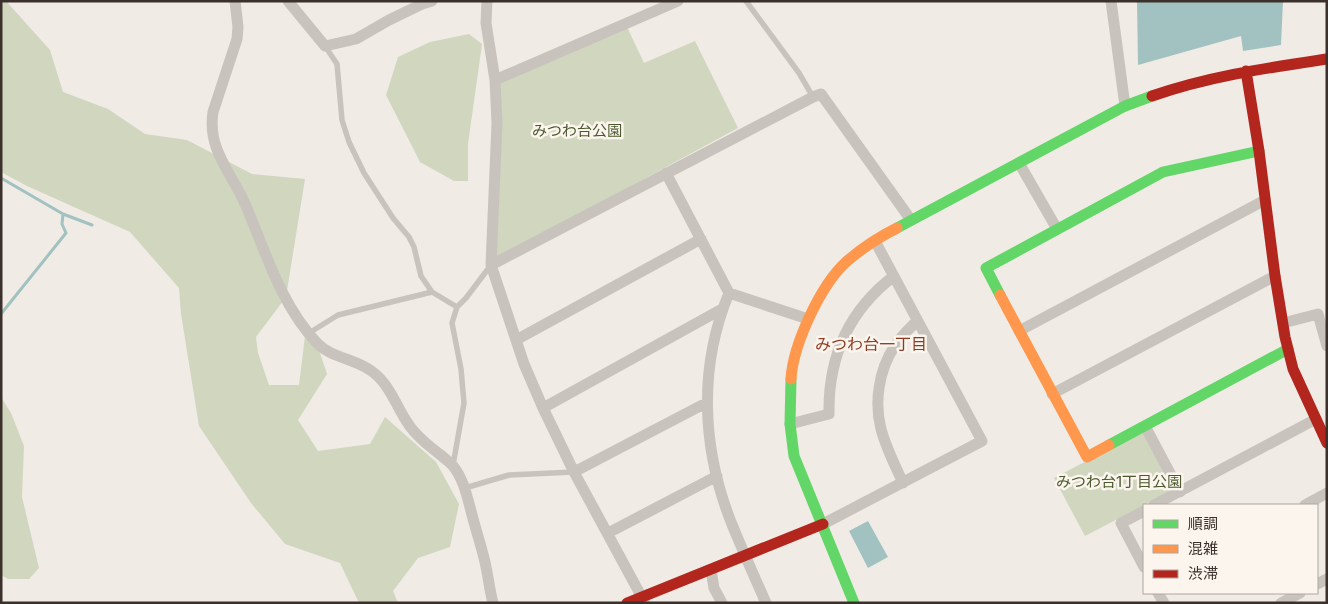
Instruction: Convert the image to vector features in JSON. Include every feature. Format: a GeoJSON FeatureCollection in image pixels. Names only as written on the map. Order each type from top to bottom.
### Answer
{"type":"FeatureCollection","features":[{"type":"Feature","properties":{"kind":"street"},"geometry":{"type":"LineString","coordinates":[[235,1],[238,38],[213,112],[212,134],[225,169],[245,203],[288,304],[309,333],[325,349],[370,369],[379,377],[387,387],[409,426],[424,442],[453,465],[465,488],[485,560],[488,586],[493,603]]}},
{"type":"Feature","properties":{"kind":"street"},"geometry":{"type":"LineString","coordinates":[[288,1],[325,46],[356,40],[389,20],[432,1]]}},
{"type":"Feature","properties":{"kind":"street"},"geometry":{"type":"LineString","coordinates":[[487,1],[486,23],[495,80],[497,123],[491,265],[524,364],[543,408],[574,472],[643,600]]}},
{"type":"Feature","properties":{"kind":"street"},"geometry":{"type":"LineString","coordinates":[[495,80],[678,1]]}},
{"type":"Feature","properties":{"kind":"street"},"geometry":{"type":"LineString","coordinates":[[1111,1],[1125,106]]}},
{"type":"Feature","properties":{"kind":"street"},"geometry":{"type":"LineString","coordinates":[[854,603],[794,456],[790,424],[792,364],[801,334],[827,286],[845,263],[875,241],[911,220],[1125,106],[1184,85],[1246,71],[1327,59]]}},
{"type":"Feature","properties":{"kind":"street"},"geometry":{"type":"LineString","coordinates":[[1246,71],[1259,151],[1275,276],[1288,349],[1293,369],[1327,443]]}},
{"type":"Feature","properties":{"kind":"street"},"geometry":{"type":"LineString","coordinates":[[491,265],[821,94],[911,220]]}},
{"type":"Feature","properties":{"kind":"street"},"geometry":{"type":"LineString","coordinates":[[1259,151],[1163,172],[986,268],[1087,457],[1288,349]]}},
{"type":"Feature","properties":{"kind":"street"},"geometry":{"type":"LineString","coordinates":[[1019,163],[1057,230]]}},
{"type":"Feature","properties":{"kind":"street"},"geometry":{"type":"LineString","coordinates":[[666,173],[729,293],[808,319]]}},
{"type":"Feature","properties":{"kind":"street"},"geometry":{"type":"LineString","coordinates":[[1019,331],[1265,200]]}},
{"type":"Feature","properties":{"kind":"street"},"geometry":{"type":"LineString","coordinates":[[516,340],[701,239]]}},
{"type":"Feature","properties":{"kind":"street"},"geometry":{"type":"LineString","coordinates":[[627,603],[643,600],[823,524],[982,441],[875,241]]}},
{"type":"Feature","properties":{"kind":"street"},"geometry":{"type":"LineString","coordinates":[[790,424],[829,414],[828,394],[831,374],[846,332],[857,313],[871,296],[894,276]]}},
{"type":"Feature","properties":{"kind":"street"},"geometry":{"type":"LineString","coordinates":[[1052,394],[1275,276]]}},
{"type":"Feature","properties":{"kind":"street"},"geometry":{"type":"LineString","coordinates":[[729,293],[722,309],[710,361],[706,403],[711,455],[731,521],[766,603]]}},
{"type":"Feature","properties":{"kind":"street"},"geometry":{"type":"LineString","coordinates":[[543,408],[722,309]]}},
{"type":"Feature","properties":{"kind":"street"},"geometry":{"type":"LineString","coordinates":[[1283,323],[1318,314],[1327,346]]}},
{"type":"Feature","properties":{"kind":"street"},"geometry":{"type":"LineString","coordinates":[[903,483],[881,428],[878,397],[885,364],[893,347],[902,335],[917,321]]}},
{"type":"Feature","properties":{"kind":"street"},"geometry":{"type":"LineString","coordinates":[[574,472],[706,403]]}},
{"type":"Feature","properties":{"kind":"street"},"geometry":{"type":"LineString","coordinates":[[1156,504],[1316,419]]}},
{"type":"Feature","properties":{"kind":"street"},"geometry":{"type":"LineString","coordinates":[[1145,426],[1180,492]]}},
{"type":"Feature","properties":{"kind":"street"},"geometry":{"type":"LineString","coordinates":[[608,534],[716,476]]}},
{"type":"Feature","properties":{"kind":"street"},"geometry":{"type":"LineString","coordinates":[[1307,504],[1327,493]]}},
{"type":"Feature","properties":{"kind":"street"},"geometry":{"type":"LineString","coordinates":[[1143,512],[1121,523],[1143,565]]}},
{"type":"Feature","properties":{"kind":"street"},"geometry":{"type":"LineString","coordinates":[[711,570],[714,588],[722,603]]}},
{"type":"Feature","properties":{"kind":"street"},"geometry":{"type":"LineString","coordinates":[[1281,603],[1298,594]]}},
{"type":"Feature","properties":{"kind":"lane"},"geometry":{"type":"LineString","coordinates":[[746,1],[799,73],[813,97]]}},
{"type":"Feature","properties":{"kind":"lane"},"geometry":{"type":"LineString","coordinates":[[325,46],[337,64],[342,120],[349,142],[364,173],[388,211],[409,237],[414,247],[421,276],[432,292],[456,307]]}},
{"type":"Feature","properties":{"kind":"lane"},"geometry":{"type":"LineString","coordinates":[[453,465],[464,403],[461,369],[452,322],[456,307],[466,298],[491,265]]}},
{"type":"Feature","properties":{"kind":"lane"},"geometry":{"type":"LineString","coordinates":[[309,333],[338,315],[432,292]]}},
{"type":"Feature","properties":{"kind":"lane"},"geometry":{"type":"LineString","coordinates":[[465,488],[509,476],[574,472]]}},
{"type":"Feature","properties":{"kind":"green space"},"geometry":{"type":"Polygon","coordinates":[[[1,1],[6,1],[50,50],[63,92],[108,109],[145,134],[187,140],[252,174],[305,179],[286,297],[256,337],[258,353],[269,385],[299,385],[305,336],[320,353],[327,374],[298,420],[318,451],[370,444],[385,417],[436,462],[459,504],[450,547],[418,558],[393,591],[398,603],[359,603],[340,563],[285,544],[251,503],[199,426],[181,314],[179,288],[130,232],[27,186],[1,172],[1,1]]]}},
{"type":"Feature","properties":{"kind":"green space","name":"みつわ台公園"},"geometry":{"type":"Polygon","coordinates":[[[627,27],[644,63],[695,41],[738,128],[496,259],[500,81],[627,27]]]}},
{"type":"Feature","properties":{"kind":"green space"},"geometry":{"type":"Polygon","coordinates":[[[469,34],[482,44],[468,144],[468,181],[454,181],[420,162],[386,95],[398,57],[430,42],[469,34]]]}},
{"type":"Feature","properties":{"kind":"green space"},"geometry":{"type":"Polygon","coordinates":[[[1,397],[11,413],[24,446],[22,497],[39,568],[29,579],[8,579],[1,575],[1,397]]]}},
{"type":"Feature","properties":{"kind":"green space","name":"みつわ台1丁目公園"},"geometry":{"type":"Polygon","coordinates":[[[1142,432],[1146,433],[1173,490],[1085,536],[1054,478],[1142,432]]]}},
{"type":"Feature","properties":{"kind":"water"},"geometry":{"type":"Polygon","coordinates":[[[1137,1],[1283,1],[1281,45],[1243,51],[1241,36],[1138,65],[1137,1]]]}},
{"type":"Feature","properties":{"kind":"water"},"geometry":{"type":"Polygon","coordinates":[[[868,521],[888,557],[868,568],[849,531],[868,521]]]}},
{"type":"Feature","properties":{"kind":"waterway"},"geometry":{"type":"LineString","coordinates":[[1,178],[63,214],[92,225]]}},
{"type":"Feature","properties":{"kind":"waterway"},"geometry":{"type":"LineString","coordinates":[[1,314],[66,233],[62,224],[63,214]]}},
{"type":"Feature","properties":{"kind":"traffic: fast"},"geometry":{"type":"LineString","coordinates":[[897,228],[1125,106],[1152,96]]}},
{"type":"Feature","properties":{"kind":"traffic: fast"},"geometry":{"type":"LineString","coordinates":[[1000,295],[986,268],[1163,172],[1259,151]]}},
{"type":"Feature","properties":{"kind":"traffic: fast"},"geometry":{"type":"LineString","coordinates":[[1109,445],[1288,349]]}},
{"type":"Feature","properties":{"kind":"traffic: fast"},"geometry":{"type":"LineString","coordinates":[[791,379],[790,424],[794,456],[854,603]]}},
{"type":"Feature","properties":{"kind":"traffic: slow"},"geometry":{"type":"LineString","coordinates":[[791,379],[802,333],[818,301],[836,273],[846,262],[864,248],[897,228]]}},
{"type":"Feature","properties":{"kind":"traffic: slow"},"geometry":{"type":"LineString","coordinates":[[1000,295],[1087,457],[1109,445]]}},
{"type":"Feature","properties":{"kind":"traffic: jam"},"geometry":{"type":"LineString","coordinates":[[1152,96],[1217,78],[1260,69],[1327,59]]}},
{"type":"Feature","properties":{"kind":"traffic: jam"},"geometry":{"type":"LineString","coordinates":[[1246,71],[1285,337],[1293,369],[1327,443]]}},
{"type":"Feature","properties":{"kind":"traffic: jam"},"geometry":{"type":"LineString","coordinates":[[627,603],[823,524]]}},
{"type":"Feature","properties":{"kind":"district","name":"みつわ台一丁目"},"geometry":{"type":"Point","coordinates":[871,344]}}]}
